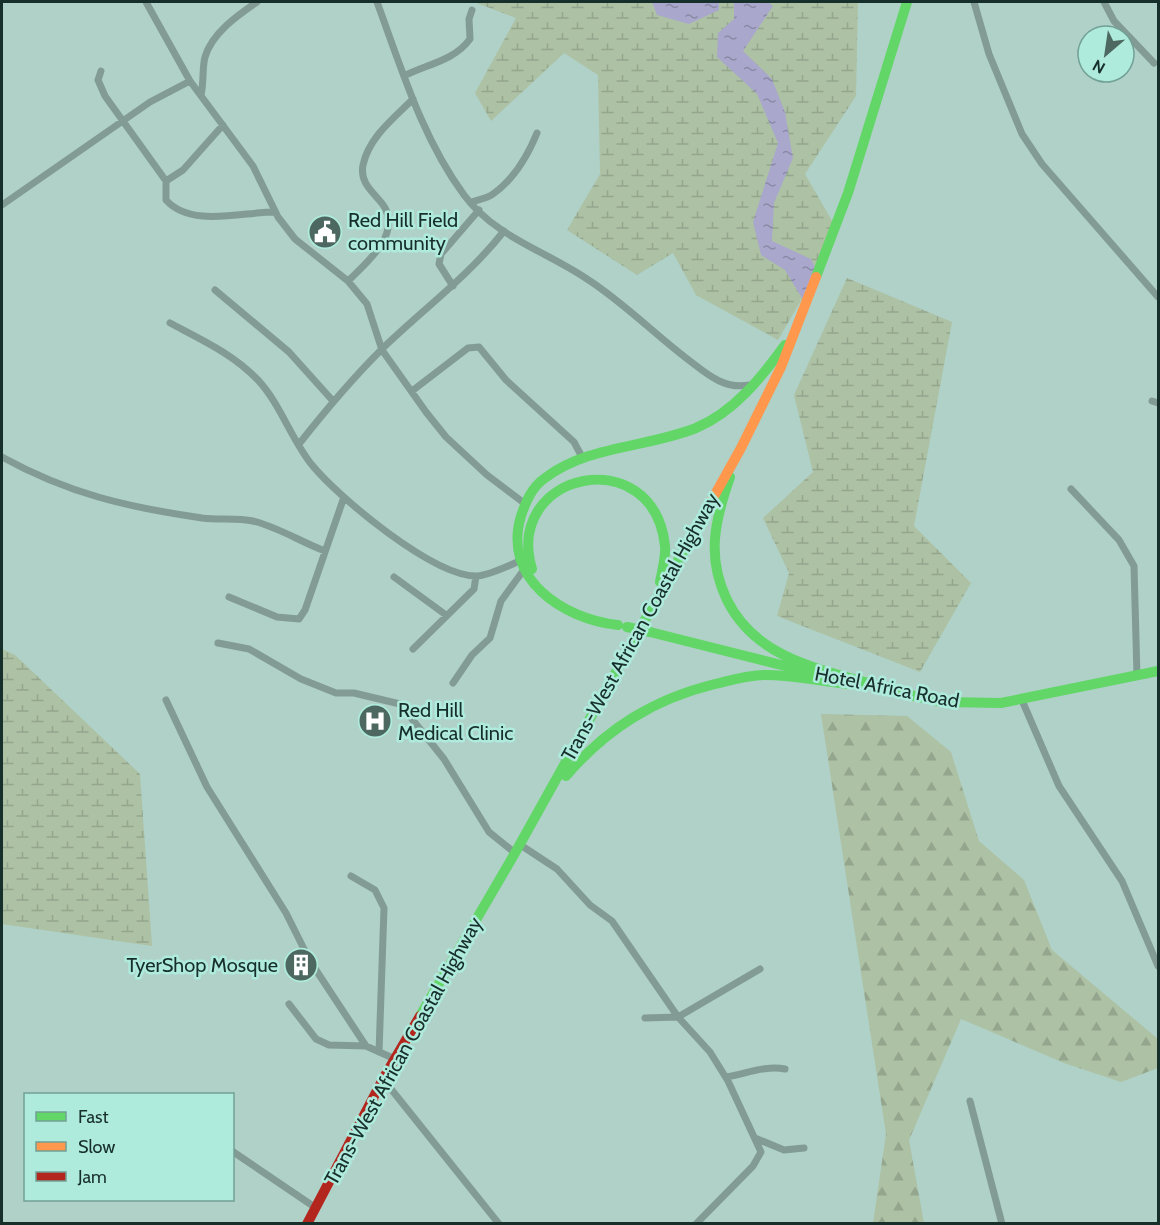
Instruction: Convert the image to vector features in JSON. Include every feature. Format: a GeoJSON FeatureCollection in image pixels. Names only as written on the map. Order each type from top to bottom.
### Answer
{"type":"FeatureCollection","features":[{"type":"Feature","properties":{"kind":"main road","name":"Trans-West African Coastal Highway"},"geometry":{"type":"LineString","coordinates":[[307,1224],[383,1079],[520,844],[649,614],[741,448],[782,367],[848,193],[907,2]]}},
{"type":"Feature","properties":{"kind":"main road"},"geometry":{"type":"LineString","coordinates":[[622,626],[596,623],[558,608],[544,597],[522,566],[516,538],[524,503],[536,484],[552,470],[582,457],[654,441],[697,427],[734,406],[755,384],[799,323]]}},
{"type":"Feature","properties":{"kind":"main road"},"geometry":{"type":"LineString","coordinates":[[741,448],[714,526],[711,562],[715,576],[735,614],[752,636],[791,657],[902,693]]}},
{"type":"Feature","properties":{"kind":"main road"},"geometry":{"type":"LineString","coordinates":[[622,626],[596,620],[559,603],[534,576],[528,559],[528,534],[537,513],[550,496],[567,484],[606,479],[628,484],[655,507],[661,524],[666,555],[649,614]]}},
{"type":"Feature","properties":{"kind":"main road","name":"Hotel Africa Road"},"geometry":{"type":"LineString","coordinates":[[622,626],[861,685],[943,702],[978,704],[1021,698],[1158,671]]}},
{"type":"Feature","properties":{"kind":"main road"},"geometry":{"type":"LineString","coordinates":[[520,844],[587,751],[615,726],[672,694],[752,676],[784,676],[861,685]]}},
{"type":"Feature","properties":{"kind":"street"},"geometry":{"type":"LineString","coordinates":[[146,2],[190,81],[253,166],[274,212],[295,239],[348,281],[367,304],[375,321],[382,350],[446,437],[487,475],[524,503]]}},
{"type":"Feature","properties":{"kind":"street"},"geometry":{"type":"LineString","coordinates":[[201,95],[205,58],[210,46],[225,27],[257,2]]}},
{"type":"Feature","properties":{"kind":"street"},"geometry":{"type":"LineString","coordinates":[[377,2],[412,99],[445,168],[471,202],[504,231],[585,277],[723,384],[740,387],[755,384]]}},
{"type":"Feature","properties":{"kind":"street"},"geometry":{"type":"LineString","coordinates":[[974,2],[989,54],[1022,134],[1041,164],[1158,297]]}},
{"type":"Feature","properties":{"kind":"street"},"geometry":{"type":"LineString","coordinates":[[1104,2],[1114,21],[1154,63]]}},
{"type":"Feature","properties":{"kind":"street"},"geometry":{"type":"LineString","coordinates":[[404,76],[423,66],[447,59],[464,48],[470,39],[469,19],[472,10]]}},
{"type":"Feature","properties":{"kind":"street"},"geometry":{"type":"LineString","coordinates":[[101,72],[98,80],[99,86],[166,181],[166,200],[172,207],[201,216],[234,216],[274,212]]}},
{"type":"Feature","properties":{"kind":"street"},"geometry":{"type":"LineString","coordinates":[[2,205],[150,102],[190,81]]}},
{"type":"Feature","properties":{"kind":"street"},"geometry":{"type":"LineString","coordinates":[[348,281],[380,248],[389,227],[385,208],[368,188],[364,163],[372,141],[412,99]]}},
{"type":"Feature","properties":{"kind":"street"},"geometry":{"type":"LineString","coordinates":[[166,181],[183,170],[223,125]]}},
{"type":"Feature","properties":{"kind":"street"},"geometry":{"type":"LineString","coordinates":[[471,202],[492,195],[504,183],[528,154],[537,133]]}},
{"type":"Feature","properties":{"kind":"street"},"geometry":{"type":"LineString","coordinates":[[453,286],[439,264],[441,254],[479,210]]}},
{"type":"Feature","properties":{"kind":"street"},"geometry":{"type":"LineString","coordinates":[[299,444],[333,401],[382,350],[470,272],[504,231]]}},
{"type":"Feature","properties":{"kind":"street"},"geometry":{"type":"LineString","coordinates":[[216,291],[289,351],[333,401]]}},
{"type":"Feature","properties":{"kind":"street"},"geometry":{"type":"LineString","coordinates":[[170,323],[230,355],[256,378],[267,391],[312,464],[344,497],[389,534],[448,569],[476,576],[522,566]]}},
{"type":"Feature","properties":{"kind":"street"},"geometry":{"type":"LineString","coordinates":[[412,391],[468,348],[479,347],[506,380],[574,442],[582,457]]}},
{"type":"Feature","properties":{"kind":"street"},"geometry":{"type":"LineString","coordinates":[[2,457],[42,479],[81,494],[128,506],[202,518],[251,521],[325,550]]}},
{"type":"Feature","properties":{"kind":"street"},"geometry":{"type":"LineString","coordinates":[[1071,489],[1119,540],[1134,566],[1137,676]]}},
{"type":"Feature","properties":{"kind":"street"},"geometry":{"type":"LineString","coordinates":[[229,597],[277,617],[298,619],[305,610],[344,497]]}},
{"type":"Feature","properties":{"kind":"street"},"geometry":{"type":"LineString","coordinates":[[453,683],[472,655],[490,638],[501,601],[522,566]]}},
{"type":"Feature","properties":{"kind":"street"},"geometry":{"type":"LineString","coordinates":[[413,649],[474,589],[476,576]]}},
{"type":"Feature","properties":{"kind":"street"},"geometry":{"type":"LineString","coordinates":[[394,577],[446,615]]}},
{"type":"Feature","properties":{"kind":"street"},"geometry":{"type":"LineString","coordinates":[[218,643],[249,649],[301,679],[336,693],[354,693],[400,704],[444,759],[489,832],[520,844],[557,869],[591,905],[612,921],[678,1017],[710,1052],[726,1077],[761,1152],[760,1158],[696,1224]]}},
{"type":"Feature","properties":{"kind":"street"},"geometry":{"type":"LineString","coordinates":[[1021,698],[1059,786],[1122,880],[1158,966]]}},
{"type":"Feature","properties":{"kind":"street"},"geometry":{"type":"LineString","coordinates":[[166,700],[207,787],[286,912],[310,961],[366,1046]]}},
{"type":"Feature","properties":{"kind":"street"},"geometry":{"type":"LineString","coordinates":[[351,876],[375,890],[384,908],[379,1052]]}},
{"type":"Feature","properties":{"kind":"street"},"geometry":{"type":"LineString","coordinates":[[645,1018],[678,1017],[760,969]]}},
{"type":"Feature","properties":{"kind":"street"},"geometry":{"type":"LineString","coordinates":[[289,1004],[316,1039],[328,1045],[366,1046],[395,1059]]}},
{"type":"Feature","properties":{"kind":"street"},"geometry":{"type":"LineString","coordinates":[[726,1077],[754,1073],[769,1066],[785,1069]]}},
{"type":"Feature","properties":{"kind":"street"},"geometry":{"type":"LineString","coordinates":[[383,1079],[499,1224]]}},
{"type":"Feature","properties":{"kind":"street"},"geometry":{"type":"LineString","coordinates":[[970,1101],[1002,1224]]}},
{"type":"Feature","properties":{"kind":"street"},"geometry":{"type":"LineString","coordinates":[[754,1138],[784,1150],[804,1148]]}},
{"type":"Feature","properties":{"kind":"street"},"geometry":{"type":"LineString","coordinates":[[234,1152],[316,1208]]}},
{"type":"Feature","properties":{"kind":"green space"},"geometry":{"type":"Polygon","coordinates":[[[474,2],[858,2],[856,96],[805,174],[835,226],[821,266],[778,340],[696,295],[673,253],[637,275],[567,230],[600,174],[598,75],[564,53],[491,121],[475,93],[516,18],[474,2]]]}},
{"type":"Feature","properties":{"kind":"green space"},"geometry":{"type":"Polygon","coordinates":[[[847,278],[952,322],[914,526],[971,583],[920,672],[777,616],[789,573],[763,518],[813,472],[794,395],[847,278]]]}},
{"type":"Feature","properties":{"kind":"green space"},"geometry":{"type":"Polygon","coordinates":[[[2,649],[15,655],[140,774],[152,946],[2,924],[2,649]]]}},
{"type":"Feature","properties":{"kind":"green space"},"geometry":{"type":"Polygon","coordinates":[[[821,714],[907,716],[951,752],[979,841],[1024,880],[1052,950],[1158,1039],[1158,1068],[1121,1082],[1064,1063],[961,1019],[909,1140],[924,1223],[873,1223],[886,1134],[821,714]]]}},
{"type":"Feature","properties":{"kind":"water"},"geometry":{"type":"Polygon","coordinates":[[[652,2],[719,2],[719,10],[689,24],[657,15],[652,2]]]}},
{"type":"Feature","properties":{"kind":"water"},"geometry":{"type":"Polygon","coordinates":[[[734,2],[768,2],[773,6],[743,51],[772,79],[785,112],[793,158],[774,203],[772,241],[811,259],[818,273],[803,300],[785,270],[761,255],[753,222],[778,143],[757,94],[717,57],[718,33],[734,19],[734,2]]]}},
{"type":"Feature","properties":{"kind":"traffic: fast"},"geometry":{"type":"LineString","coordinates":[[816,277],[848,193],[907,2]]}},
{"type":"Feature","properties":{"kind":"traffic: fast"},"geometry":{"type":"LineString","coordinates":[[618,625],[597,621],[558,604],[542,592],[529,577],[520,559],[517,539],[521,516],[530,495],[545,478],[580,459],[677,435],[710,421],[746,393],[785,345]]}},
{"type":"Feature","properties":{"kind":"traffic: fast"},"geometry":{"type":"LineString","coordinates":[[730,477],[717,523],[716,569],[727,600],[741,622],[759,640],[780,653],[827,672],[902,693]]}},
{"type":"Feature","properties":{"kind":"traffic: fast"},"geometry":{"type":"LineString","coordinates":[[532,569],[529,536],[539,509],[558,491],[584,481],[610,481],[636,491],[655,513],[665,546],[660,582]]}},
{"type":"Feature","properties":{"kind":"traffic: fast"},"geometry":{"type":"LineString","coordinates":[[420,1016],[515,853],[694,532]]}},
{"type":"Feature","properties":{"kind":"traffic: fast"},"geometry":{"type":"LineString","coordinates":[[627,627],[650,632]]}},
{"type":"Feature","properties":{"kind":"traffic: fast"},"geometry":{"type":"LineString","coordinates":[[650,632],[821,675]]}},
{"type":"Feature","properties":{"kind":"traffic: fast"},"geometry":{"type":"LineString","coordinates":[[895,692],[943,702],[1001,703],[1158,671]]}},
{"type":"Feature","properties":{"kind":"traffic: fast"},"geometry":{"type":"LineString","coordinates":[[566,776],[598,743],[615,730],[652,707],[693,690],[740,678],[765,675],[861,685]]}},
{"type":"Feature","properties":{"kind":"traffic: slow"},"geometry":{"type":"LineString","coordinates":[[694,532],[741,448],[781,367],[816,277]]}},
{"type":"Feature","properties":{"kind":"traffic: jam"},"geometry":{"type":"LineString","coordinates":[[307,1224],[383,1079],[420,1016]]}},
{"type":"Feature","properties":{"kind":"place","name":"Red Hill Field community"},"geometry":{"type":"Point","coordinates":[325,232]}},
{"type":"Feature","properties":{"kind":"place","name":"Red Hill Medical Clinic"},"geometry":{"type":"Point","coordinates":[375,721]}},
{"type":"Feature","properties":{"kind":"place","name":"TyerShop Mosque"},"geometry":{"type":"Point","coordinates":[301,965]}}]}
